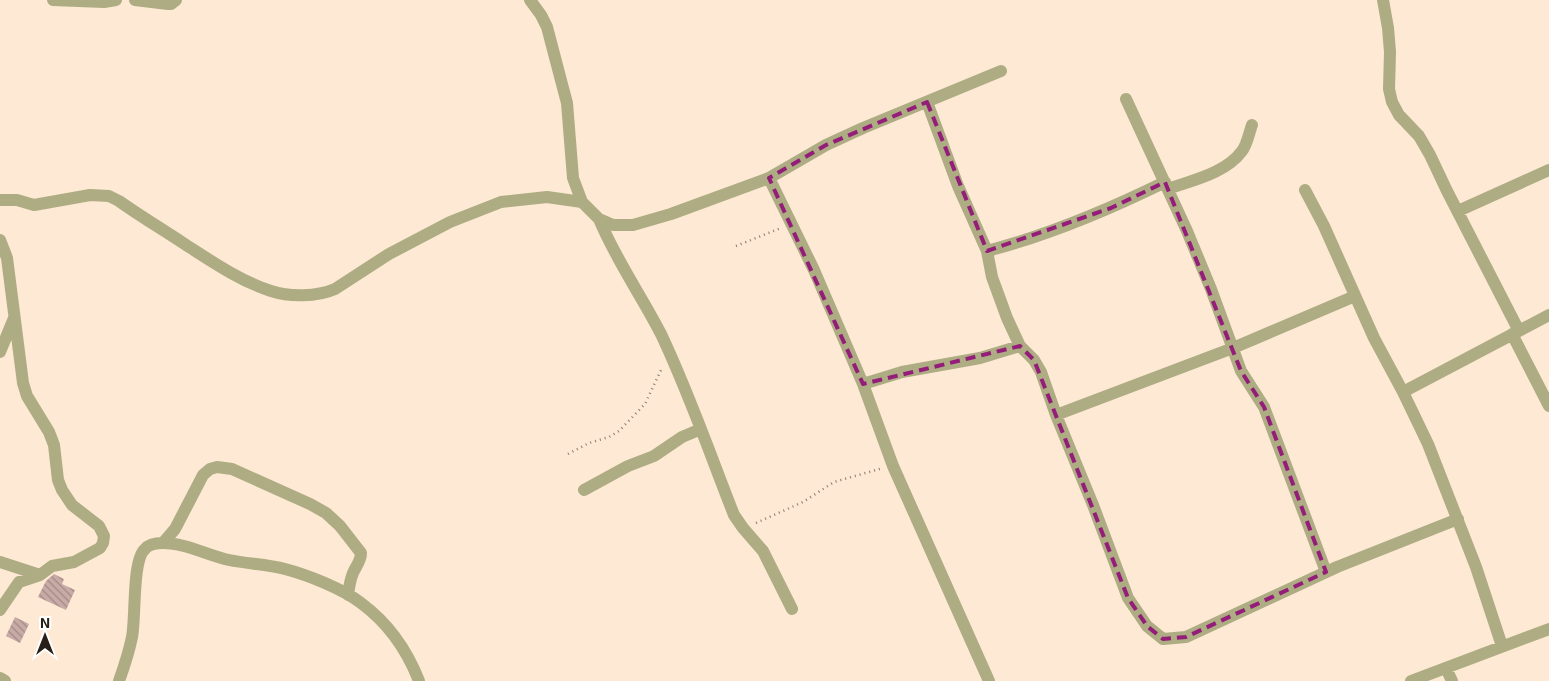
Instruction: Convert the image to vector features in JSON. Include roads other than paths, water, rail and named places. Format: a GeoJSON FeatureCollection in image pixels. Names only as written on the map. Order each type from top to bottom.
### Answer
{"type":"FeatureCollection","features":[{"type":"Feature","properties":{"kind":"street"},"geometry":{"type":"LineString","coordinates":[[53,0],[107,1]]}},
{"type":"Feature","properties":{"kind":"street"},"geometry":{"type":"LineString","coordinates":[[135,0],[168,4],[176,0]]}},
{"type":"Feature","properties":{"kind":"street"},"geometry":{"type":"LineString","coordinates":[[530,0],[547,27],[564,88],[573,178],[582,202],[599,219],[613,251],[646,306],[702,429],[734,515],[742,528],[763,551],[792,609]]}},
{"type":"Feature","properties":{"kind":"street"},"geometry":{"type":"LineString","coordinates":[[1383,0],[1388,28],[1390,52],[1389,89],[1392,102],[1399,115],[1419,136],[1439,170],[1549,406]]}},
{"type":"Feature","properties":{"kind":"street"},"geometry":{"type":"LineString","coordinates":[[599,219],[614,225],[633,225],[729,194],[769,178],[826,145],[863,128],[1001,71]]}},
{"type":"Feature","properties":{"kind":"street"},"geometry":{"type":"LineString","coordinates":[[1126,99],[1167,185],[1207,281],[1241,371],[1264,407],[1326,572]]}},
{"type":"Feature","properties":{"kind":"street"},"geometry":{"type":"LineString","coordinates":[[927,102],[958,186],[987,251],[992,277],[1007,318],[1020,346],[1034,360],[1041,372],[1128,598],[1147,626],[1163,638],[1186,638],[1326,572],[1458,518]]}},
{"type":"Feature","properties":{"kind":"street"},"geometry":{"type":"LineString","coordinates":[[987,251],[1013,244],[1167,185],[1210,173],[1230,164],[1244,150],[1252,125]]}},
{"type":"Feature","properties":{"kind":"street"},"geometry":{"type":"LineString","coordinates":[[1458,211],[1549,170]]}},
{"type":"Feature","properties":{"kind":"street"},"geometry":{"type":"LineString","coordinates":[[769,178],[814,270],[862,384],[893,466],[989,681]]}},
{"type":"Feature","properties":{"kind":"street"},"geometry":{"type":"LineString","coordinates":[[1305,190],[1324,226],[1374,338],[1428,444],[1476,567],[1502,646]]}},
{"type":"Feature","properties":{"kind":"street"},"geometry":{"type":"LineString","coordinates":[[0,200],[17,200],[34,205],[90,195],[109,196],[248,282],[272,292],[290,295],[327,292],[335,289],[398,250],[450,222],[501,202],[547,197],[582,202]]}},
{"type":"Feature","properties":{"kind":"street"},"geometry":{"type":"LineString","coordinates":[[0,240],[7,258],[23,382],[27,396],[49,432],[54,446],[60,485],[72,505],[99,526],[104,536],[100,548],[74,562],[52,566],[40,575],[26,578],[19,582],[0,610]]}},
{"type":"Feature","properties":{"kind":"street"},"geometry":{"type":"LineString","coordinates":[[1056,415],[1233,348],[1355,296]]}},
{"type":"Feature","properties":{"kind":"street"},"geometry":{"type":"LineString","coordinates":[[1403,392],[1549,315]]}},
{"type":"Feature","properties":{"kind":"street"},"geometry":{"type":"LineString","coordinates":[[0,352],[14,318]]}},
{"type":"Feature","properties":{"kind":"street"},"geometry":{"type":"LineString","coordinates":[[862,384],[902,372],[980,358],[1020,346]]}},
{"type":"Feature","properties":{"kind":"street"},"geometry":{"type":"LineString","coordinates":[[584,490],[628,466],[654,456],[682,437],[702,429]]}},
{"type":"Feature","properties":{"kind":"street"},"geometry":{"type":"LineString","coordinates":[[163,543],[175,529],[203,476],[210,469],[217,467],[232,469],[310,504],[326,513],[340,526],[362,553],[362,557],[350,582],[348,595]]}},
{"type":"Feature","properties":{"kind":"street"},"geometry":{"type":"LineString","coordinates":[[119,681],[136,618],[137,565],[145,549],[153,544],[163,543],[227,560],[284,568],[348,595],[375,613],[391,630],[413,666],[419,681]]}},
{"type":"Feature","properties":{"kind":"street"},"geometry":{"type":"LineString","coordinates":[[0,562],[40,575]]}},
{"type":"Feature","properties":{"kind":"street"},"geometry":{"type":"LineString","coordinates":[[1411,681],[1549,628]]}},
{"type":"Feature","properties":{"kind":"street"},"geometry":{"type":"LineString","coordinates":[[1446,668],[1452,681]]}},
{"type":"Feature","properties":{"kind":"street"},"geometry":{"type":"LineString","coordinates":[[0,678],[5,681]]}}]}
